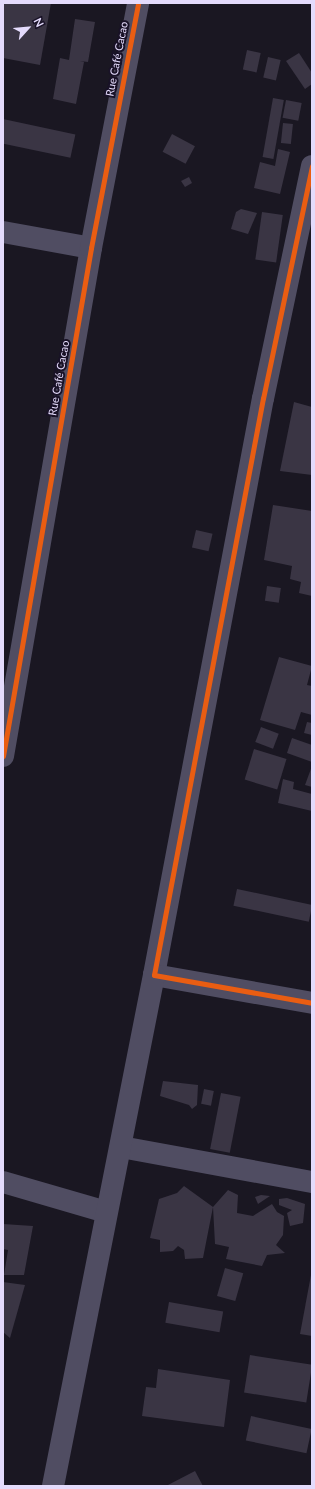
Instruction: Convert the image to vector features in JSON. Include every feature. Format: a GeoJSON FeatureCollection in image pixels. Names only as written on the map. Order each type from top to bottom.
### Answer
{"type":"FeatureCollection","features":[{"type":"Feature","properties":{"kind":"street","name":"Rue Café Cacao"},"geometry":{"type":"LineString","coordinates":[[3,756],[92,248],[138,3]]}},
{"type":"Feature","properties":{"kind":"street"},"geometry":{"type":"LineString","coordinates":[[54,1486],[106,1212],[121,1147],[263,398],[312,166]]}},
{"type":"Feature","properties":{"kind":"street"},"geometry":{"type":"LineString","coordinates":[[3,232],[92,248]]}},
{"type":"Feature","properties":{"kind":"street"},"geometry":{"type":"LineString","coordinates":[[154,975],[312,1003]]}},
{"type":"Feature","properties":{"kind":"street"},"geometry":{"type":"LineString","coordinates":[[121,1147],[312,1182]]}},
{"type":"Feature","properties":{"kind":"street"},"geometry":{"type":"LineString","coordinates":[[3,1182],[106,1212]]}},
{"type":"Feature","properties":{"kind":"building"},"geometry":{"type":"Polygon","coordinates":[[[3,3],[51,3],[40,65],[3,58],[3,3]]]}},
{"type":"Feature","properties":{"kind":"building"},"geometry":{"type":"Polygon","coordinates":[[[75,19],[95,22],[88,62],[80,61],[84,62],[76,104],[53,99],[60,58],[69,60],[75,19]]]}},
{"type":"Feature","properties":{"kind":"building"},"geometry":{"type":"Polygon","coordinates":[[[247,50],[261,53],[257,72],[243,70],[247,50]]]}},
{"type":"Feature","properties":{"kind":"building"},"geometry":{"type":"Polygon","coordinates":[[[299,53],[312,73],[312,84],[305,89],[286,61],[299,53]]]}},
{"type":"Feature","properties":{"kind":"building"},"geometry":{"type":"Polygon","coordinates":[[[268,57],[281,60],[276,80],[263,77],[268,57]]]}},
{"type":"Feature","properties":{"kind":"building"},"geometry":{"type":"Polygon","coordinates":[[[273,98],[284,100],[273,159],[263,157],[273,98]]]}},
{"type":"Feature","properties":{"kind":"building"},"geometry":{"type":"Polygon","coordinates":[[[286,100],[302,103],[298,121],[283,118],[286,100]]]}},
{"type":"Feature","properties":{"kind":"building"},"geometry":{"type":"Polygon","coordinates":[[[3,119],[75,134],[70,158],[3,144],[3,119]]]}},
{"type":"Feature","properties":{"kind":"building"},"geometry":{"type":"Polygon","coordinates":[[[283,123],[293,124],[291,144],[281,143],[283,123]]]}},
{"type":"Feature","properties":{"kind":"building"},"geometry":{"type":"Polygon","coordinates":[[[172,134],[195,146],[186,164],[163,152],[172,134]]]}},
{"type":"Feature","properties":{"kind":"building"},"geometry":{"type":"Polygon","coordinates":[[[278,149],[290,152],[280,194],[254,188],[260,162],[275,166],[278,149]]]}},
{"type":"Feature","properties":{"kind":"building"},"geometry":{"type":"Polygon","coordinates":[[[189,177],[192,183],[185,187],[181,181],[189,177]]]}},
{"type":"Feature","properties":{"kind":"building"},"geometry":{"type":"Polygon","coordinates":[[[241,209],[257,213],[248,234],[231,229],[236,212],[241,209]]]}},
{"type":"Feature","properties":{"kind":"building"},"geometry":{"type":"Polygon","coordinates":[[[262,212],[283,215],[276,262],[255,260],[262,212]]]}},
{"type":"Feature","properties":{"kind":"building"},"geometry":{"type":"Polygon","coordinates":[[[294,402],[312,407],[312,475],[280,471],[294,402]]]}},
{"type":"Feature","properties":{"kind":"building"},"geometry":{"type":"Polygon","coordinates":[[[273,505],[312,511],[312,596],[299,593],[301,582],[290,579],[292,566],[264,560],[273,505]]]}},
{"type":"Feature","properties":{"kind":"building"},"geometry":{"type":"Polygon","coordinates":[[[196,530],[213,534],[209,551],[192,548],[196,530]]]}},
{"type":"Feature","properties":{"kind":"building"},"geometry":{"type":"Polygon","coordinates":[[[267,586],[281,588],[279,603],[265,601],[267,586]]]}},
{"type":"Feature","properties":{"kind":"building"},"geometry":{"type":"Polygon","coordinates":[[[279,657],[312,666],[307,685],[312,686],[312,715],[301,712],[295,730],[260,720],[279,657]]]}},
{"type":"Feature","properties":{"kind":"building"},"geometry":{"type":"Polygon","coordinates":[[[307,722],[312,723],[312,735],[304,733],[307,722]]]}},
{"type":"Feature","properties":{"kind":"building"},"geometry":{"type":"Polygon","coordinates":[[[261,727],[279,734],[273,749],[255,742],[261,727]]]}},
{"type":"Feature","properties":{"kind":"building"},"geometry":{"type":"Polygon","coordinates":[[[292,738],[312,745],[312,762],[287,753],[292,738]]]}},
{"type":"Feature","properties":{"kind":"building"},"geometry":{"type":"Polygon","coordinates":[[[254,749],[287,759],[277,790],[245,780],[254,749]]]}},
{"type":"Feature","properties":{"kind":"building"},"geometry":{"type":"Polygon","coordinates":[[[312,766],[312,787],[305,785],[312,766]]]}},
{"type":"Feature","properties":{"kind":"building"},"geometry":{"type":"Polygon","coordinates":[[[283,779],[294,782],[293,789],[312,794],[312,811],[278,803],[283,779]]]}},
{"type":"Feature","properties":{"kind":"building"},"geometry":{"type":"Polygon","coordinates":[[[237,889],[312,905],[309,922],[233,906],[237,889]]]}},
{"type":"Feature","properties":{"kind":"building"},"geometry":{"type":"Polygon","coordinates":[[[163,1081],[198,1085],[197,1105],[192,1109],[189,1105],[160,1096],[163,1081]]]}},
{"type":"Feature","properties":{"kind":"building"},"geometry":{"type":"Polygon","coordinates":[[[204,1089],[214,1091],[211,1106],[201,1104],[204,1089]]]}},
{"type":"Feature","properties":{"kind":"building"},"geometry":{"type":"Polygon","coordinates":[[[221,1093],[241,1097],[230,1153],[210,1149],[221,1093]]]}},
{"type":"Feature","properties":{"kind":"building"},"geometry":{"type":"Polygon","coordinates":[[[184,1186],[213,1207],[203,1258],[185,1259],[184,1250],[178,1246],[173,1251],[160,1252],[160,1240],[150,1238],[159,1199],[177,1193],[184,1186]]]}},
{"type":"Feature","properties":{"kind":"building"},"geometry":{"type":"Polygon","coordinates":[[[228,1190],[238,1195],[237,1213],[253,1216],[272,1204],[277,1212],[284,1216],[283,1235],[276,1245],[285,1253],[267,1255],[262,1266],[226,1259],[229,1247],[215,1244],[213,1207],[228,1190]]]}},
{"type":"Feature","properties":{"kind":"building"},"geometry":{"type":"Polygon","coordinates":[[[261,1195],[270,1196],[258,1204],[255,1197],[261,1195]]]}},
{"type":"Feature","properties":{"kind":"building"},"geometry":{"type":"Polygon","coordinates":[[[287,1198],[305,1204],[303,1223],[290,1226],[287,1213],[292,1210],[279,1205],[279,1199],[287,1198]]]}},
{"type":"Feature","properties":{"kind":"building"},"geometry":{"type":"Polygon","coordinates":[[[3,1224],[33,1226],[24,1275],[4,1275],[8,1250],[3,1249],[3,1224]]]}},
{"type":"Feature","properties":{"kind":"building"},"geometry":{"type":"Polygon","coordinates":[[[225,1268],[243,1273],[235,1301],[217,1296],[225,1268]]]}},
{"type":"Feature","properties":{"kind":"building"},"geometry":{"type":"Polygon","coordinates":[[[312,1275],[312,1336],[300,1334],[312,1275]]]}},
{"type":"Feature","properties":{"kind":"building"},"geometry":{"type":"Polygon","coordinates":[[[3,1282],[25,1285],[10,1338],[3,1332],[3,1282]]]}},
{"type":"Feature","properties":{"kind":"building"},"geometry":{"type":"Polygon","coordinates":[[[169,1302],[223,1312],[220,1332],[165,1323],[169,1302]]]}},
{"type":"Feature","properties":{"kind":"building"},"geometry":{"type":"Polygon","coordinates":[[[250,1355],[312,1365],[306,1402],[244,1393],[250,1355]]]}},
{"type":"Feature","properties":{"kind":"building"},"geometry":{"type":"Polygon","coordinates":[[[158,1369],[230,1380],[224,1427],[142,1416],[146,1387],[156,1388],[158,1369]]]}},
{"type":"Feature","properties":{"kind":"building"},"geometry":{"type":"Polygon","coordinates":[[[251,1416],[312,1429],[306,1453],[246,1440],[251,1416]]]}},
{"type":"Feature","properties":{"kind":"building"},"geometry":{"type":"Polygon","coordinates":[[[195,1471],[203,1486],[166,1486],[195,1471]]]}},
{"type":"Feature","properties":{"kind":"cycle path"},"geometry":{"type":"LineString","coordinates":[[3,756],[91,248],[138,3]]}},
{"type":"Feature","properties":{"kind":"cycle path"},"geometry":{"type":"LineString","coordinates":[[312,166],[263,398],[154,975],[312,1003]]}}]}
